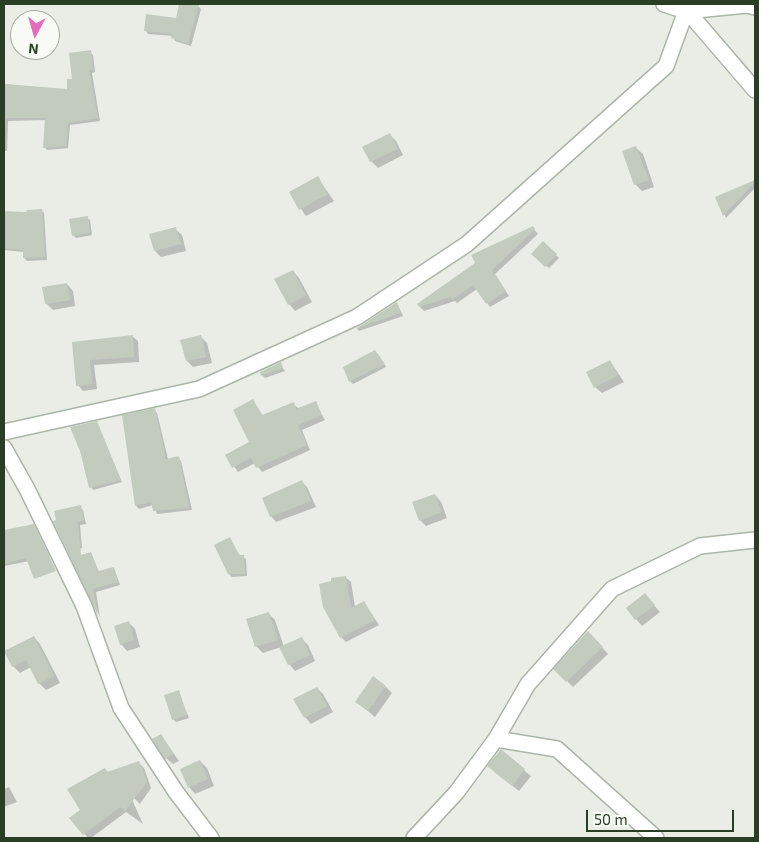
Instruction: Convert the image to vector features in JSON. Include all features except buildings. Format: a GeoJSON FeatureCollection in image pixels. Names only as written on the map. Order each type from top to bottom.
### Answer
{"type":"FeatureCollection","features":[{"type":"Feature","properties":{"kind":"street"},"geometry":{"type":"LineString","coordinates":[[664,4],[684,7],[747,5],[755,7]]}},
{"type":"Feature","properties":{"kind":"street"},"geometry":{"type":"LineString","coordinates":[[684,7],[755,90]]}},
{"type":"Feature","properties":{"kind":"street"},"geometry":{"type":"LineString","coordinates":[[4,432],[198,389],[357,317],[467,244],[666,66],[684,7]]}},
{"type":"Feature","properties":{"kind":"street"},"geometry":{"type":"LineString","coordinates":[[4,448],[27,489],[84,606],[121,708],[176,792],[211,838]]}},
{"type":"Feature","properties":{"kind":"street"},"geometry":{"type":"LineString","coordinates":[[414,838],[456,793],[496,739],[528,684],[612,590],[700,546],[755,540]]}},
{"type":"Feature","properties":{"kind":"street"},"geometry":{"type":"LineString","coordinates":[[496,739],[558,749],[656,838]]}}]}
